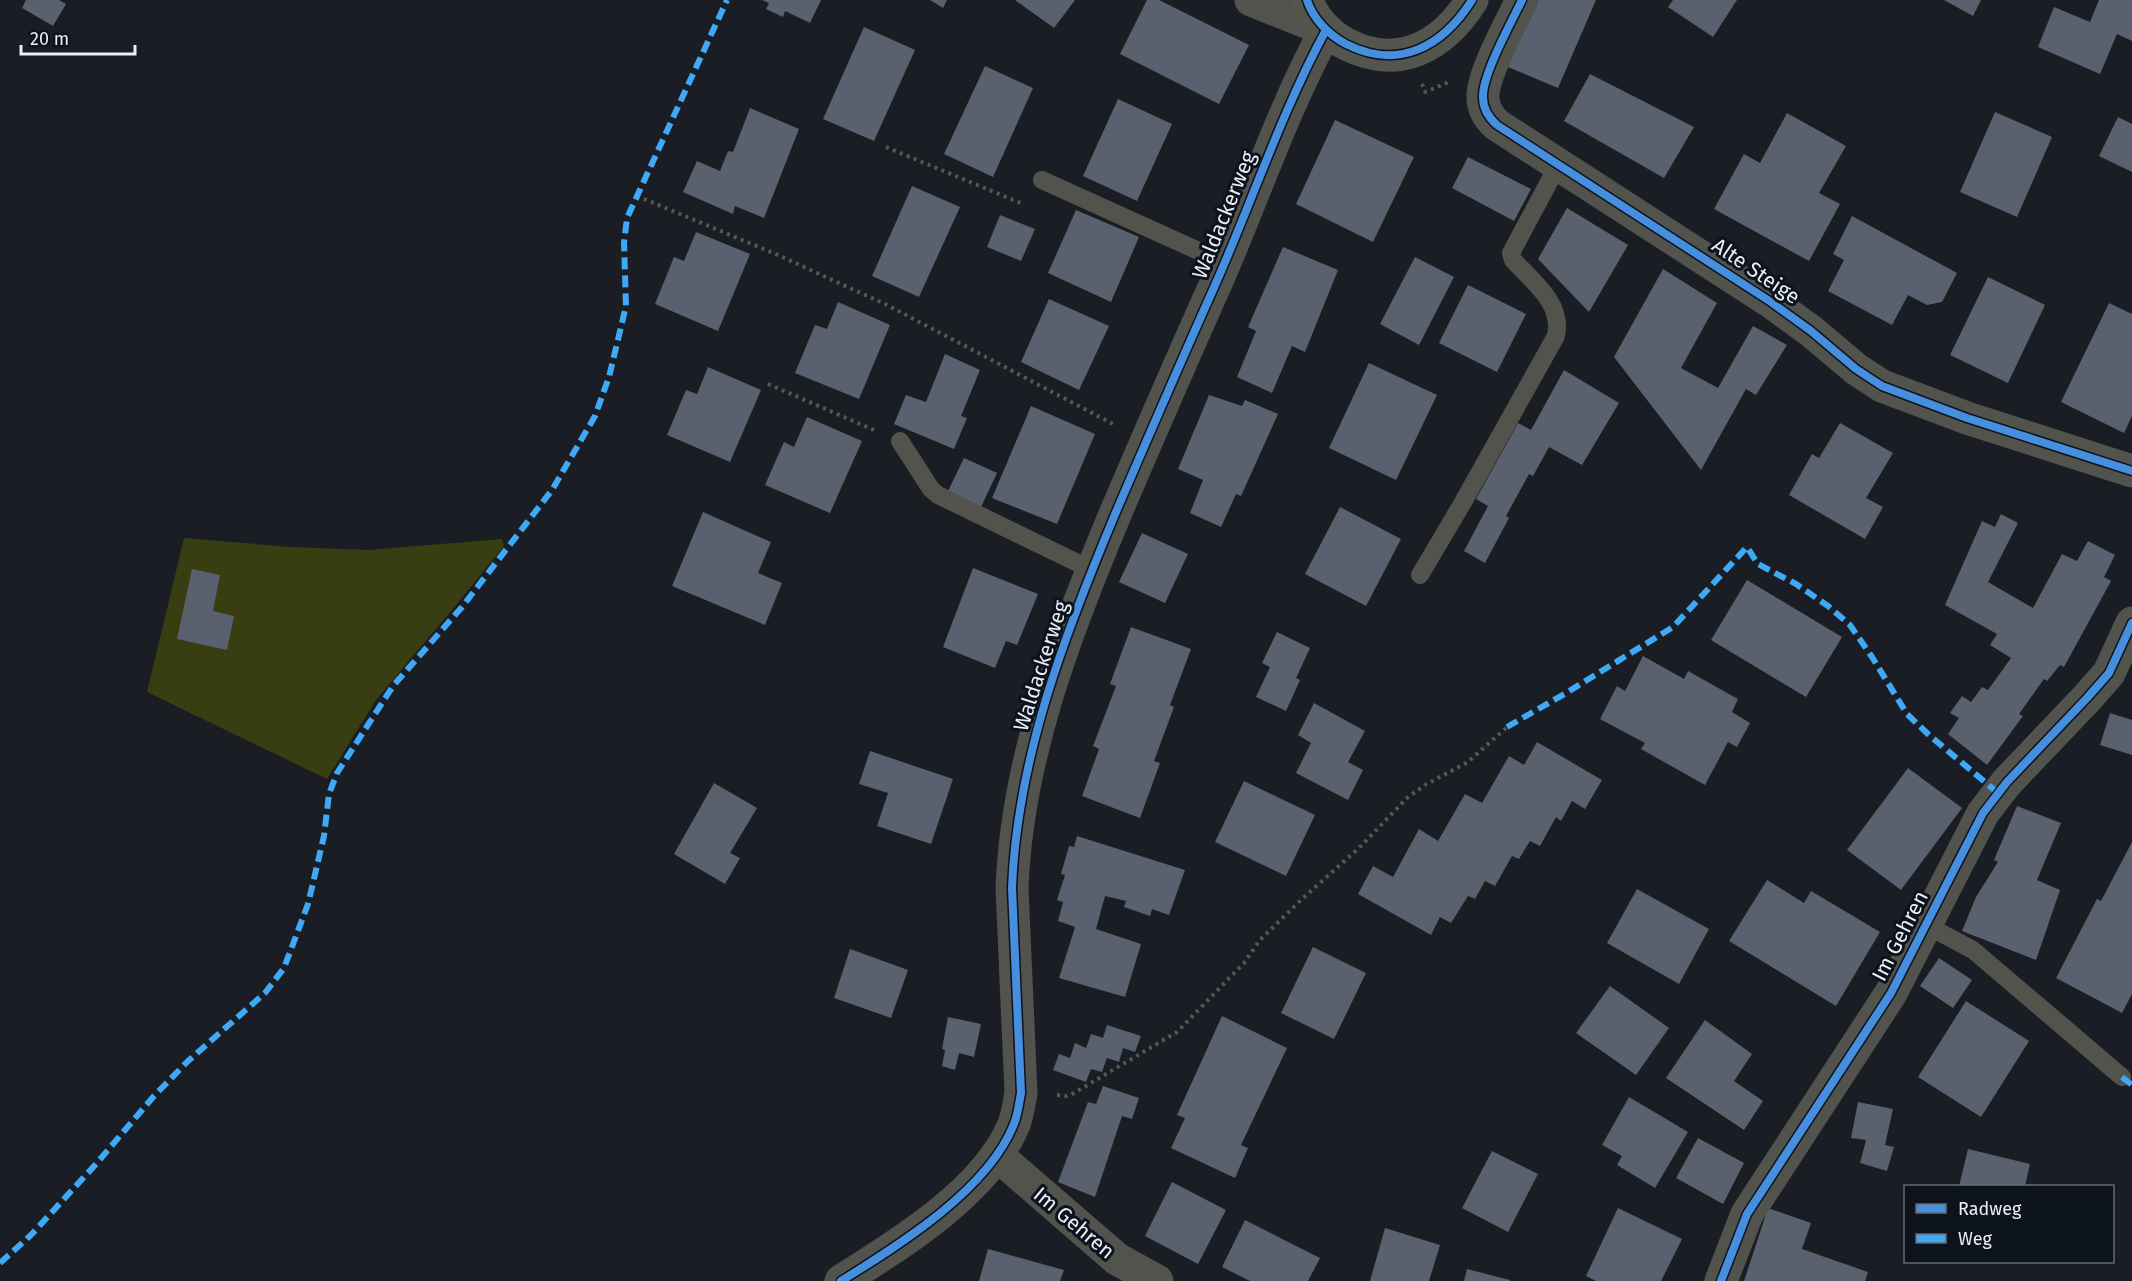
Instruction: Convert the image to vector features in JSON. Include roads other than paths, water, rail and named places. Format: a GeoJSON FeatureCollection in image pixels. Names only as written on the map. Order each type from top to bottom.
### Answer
{"type":"FeatureCollection","features":[{"type":"Feature","properties":{"kind":"street"},"geometry":{"type":"LineString","coordinates":[[1251,0],[1326,30]]}},
{"type":"Feature","properties":{"kind":"street"},"geometry":{"type":"LineString","coordinates":[[1307,0],[1326,30],[1337,39],[1363,51],[1387,56],[1409,53],[1428,45],[1448,32],[1472,0]]}},
{"type":"Feature","properties":{"kind":"street","name":"Alte Steige"},"geometry":{"type":"LineString","coordinates":[[1522,0],[1483,92],[1488,115],[1497,125],[1778,307],[1856,369],[1882,386],[1967,418],[2132,471]]}},
{"type":"Feature","properties":{"kind":"street","name":"Waldackerweg"},"geometry":{"type":"LineString","coordinates":[[841,1281],[889,1251],[935,1217],[968,1187],[997,1155],[1014,1123],[1021,1093],[1012,888],[1013,860],[1023,795],[1045,703],[1054,672],[1092,570],[1225,263],[1297,86],[1326,30]]}},
{"type":"Feature","properties":{"kind":"street","name":"Im Gehren"},"geometry":{"type":"LineString","coordinates":[[1721,1281],[1747,1214],[1886,1000],[1983,813],[2007,782],[2104,679],[2116,662],[2132,623]]}},
{"type":"Feature","properties":{"kind":"street","name":"Im Gehren"},"geometry":{"type":"LineString","coordinates":[[997,1155],[1117,1259],[1157,1281]]}},
{"type":"Feature","properties":{"kind":"lane"},"geometry":{"type":"LineString","coordinates":[[1420,575],[1556,336],[1558,320],[1553,305],[1514,260],[1511,253],[1558,165]]}},
{"type":"Feature","properties":{"kind":"lane","name":"Waldackerweg"},"geometry":{"type":"LineString","coordinates":[[1042,180],[1225,263]]}},
{"type":"Feature","properties":{"kind":"lane"},"geometry":{"type":"LineString","coordinates":[[900,441],[931,489],[938,495],[1092,570]]}},
{"type":"Feature","properties":{"kind":"lane"},"geometry":{"type":"LineString","coordinates":[[1926,925],[1973,950],[2122,1077]]}}]}
